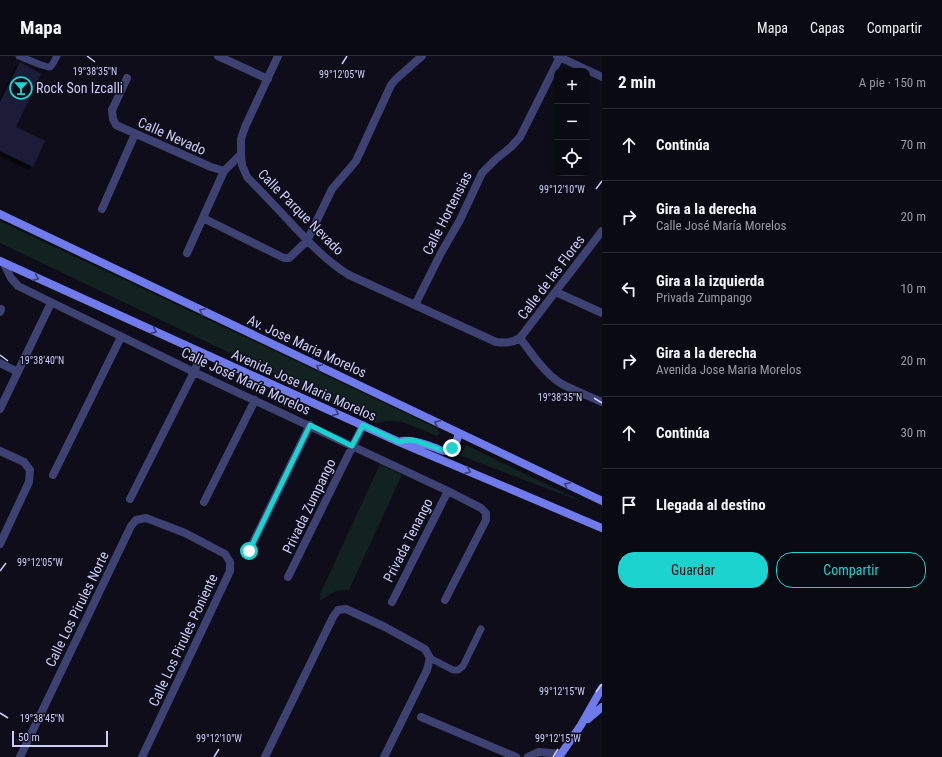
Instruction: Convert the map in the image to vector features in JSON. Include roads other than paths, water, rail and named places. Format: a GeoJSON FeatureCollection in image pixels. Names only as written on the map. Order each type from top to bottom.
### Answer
{"type":"FeatureCollection","features":[{"type":"Feature","properties":{"kind":"main road","name":"Av. Jose Maria Morelos"},"geometry":{"type":"LineString","coordinates":[[0,214],[602,501]]}},
{"type":"Feature","properties":{"kind":"main road","name":"Avenida Jose Maria Morelos"},"geometry":{"type":"LineString","coordinates":[[2,262],[399,442],[601,527]]}},
{"type":"Feature","properties":{"kind":"main road"},"geometry":{"type":"LineString","coordinates":[[399,442],[409,440],[416,441],[445,451],[452,448],[457,441],[459,433]]}},
{"type":"Feature","properties":{"kind":"main road"},"geometry":{"type":"LineString","coordinates":[[562,756],[602,688]]}},
{"type":"Feature","properties":{"kind":"main road"},"geometry":{"type":"LineString","coordinates":[[581,725],[602,706]]}},
{"type":"Feature","properties":{"kind":"street"},"geometry":{"type":"LineString","coordinates":[[218,56],[268,79]]}},
{"type":"Feature","properties":{"kind":"street","name":"Calle Parque Nevado"},"geometry":{"type":"LineString","coordinates":[[278,56],[245,127],[241,139],[242,165],[248,177],[322,256],[349,275],[496,342],[514,342],[520,338]]}},
{"type":"Feature","properties":{"kind":"street"},"geometry":{"type":"LineString","coordinates":[[203,218],[284,258],[289,258],[307,240],[332,189],[356,161],[391,85],[422,56]]}},
{"type":"Feature","properties":{"kind":"street"},"geometry":{"type":"LineString","coordinates":[[558,57],[602,77]]}},
{"type":"Feature","properties":{"kind":"street","name":"Calle Hortensias"},"geometry":{"type":"LineString","coordinates":[[415,305],[441,253],[460,220],[482,173],[496,159],[512,147],[520,137],[558,57]]}},
{"type":"Feature","properties":{"kind":"street","name":"Calle Nevado"},"geometry":{"type":"LineString","coordinates":[[127,78],[112,110],[113,119],[116,125],[211,167],[224,171]]}},
{"type":"Feature","properties":{"kind":"street"},"geometry":{"type":"LineString","coordinates":[[102,209],[136,134]]}},
{"type":"Feature","properties":{"kind":"street"},"geometry":{"type":"LineString","coordinates":[[187,253],[224,171],[241,154]]}},
{"type":"Feature","properties":{"kind":"street","name":"Calle de las Flores"},"geometry":{"type":"LineString","coordinates":[[520,338],[602,231]]}},
{"type":"Feature","properties":{"kind":"street","name":"Calle José María Morelos"},"geometry":{"type":"LineString","coordinates":[[2,262],[11,278],[18,286],[50,303],[194,372],[310,425],[481,508],[486,513],[486,520],[445,600]]}},
{"type":"Feature","properties":{"kind":"street"},"geometry":{"type":"LineString","coordinates":[[556,292],[602,312]]}},
{"type":"Feature","properties":{"kind":"street"},"geometry":{"type":"LineString","coordinates":[[0,409],[50,303]]}},
{"type":"Feature","properties":{"kind":"street"},"geometry":{"type":"LineString","coordinates":[[53,475],[121,336]]}},
{"type":"Feature","properties":{"kind":"street"},"geometry":{"type":"LineString","coordinates":[[520,338],[550,376],[562,384],[602,402]]}},
{"type":"Feature","properties":{"kind":"street"},"geometry":{"type":"LineString","coordinates":[[130,499],[194,372],[202,353]]}},
{"type":"Feature","properties":{"kind":"street"},"geometry":{"type":"LineString","coordinates":[[0,363],[18,372]]}},
{"type":"Feature","properties":{"kind":"street"},"geometry":{"type":"LineString","coordinates":[[204,502],[255,400]]}},
{"type":"Feature","properties":{"kind":"street"},"geometry":{"type":"LineString","coordinates":[[249,551],[310,425]]}},
{"type":"Feature","properties":{"kind":"street","name":"Privada Zumpango"},"geometry":{"type":"LineString","coordinates":[[288,577],[363,425]]}},
{"type":"Feature","properties":{"kind":"street"},"geometry":{"type":"LineString","coordinates":[[0,451],[24,462],[30,470],[29,482],[0,544]]}},
{"type":"Feature","properties":{"kind":"street","name":"Privada Tenango"},"geometry":{"type":"LineString","coordinates":[[392,602],[448,491]]}},
{"type":"Feature","properties":{"kind":"street","name":"Calle Los Pirules Norte"},"geometry":{"type":"LineString","coordinates":[[20,757],[131,526],[136,520],[146,518],[185,533]]}},
{"type":"Feature","properties":{"kind":"street","name":"Calle Los Pirules Poniente"},"geometry":{"type":"LineString","coordinates":[[142,757],[230,571],[230,562],[225,554],[185,533]]}},
{"type":"Feature","properties":{"kind":"street"},"geometry":{"type":"LineString","coordinates":[[265,757],[333,617],[338,610],[346,609],[385,627],[425,649],[430,658],[427,670],[384,757]]}},
{"type":"Feature","properties":{"kind":"street"},"geometry":{"type":"LineString","coordinates":[[421,717],[516,757]]}},
{"type":"Feature","properties":{"kind":"street"},"geometry":{"type":"LineString","coordinates":[[528,757],[539,752],[562,756]]}},
{"type":"Feature","properties":{"kind":"lane"},"geometry":{"type":"LineString","coordinates":[[19,56],[46,67],[52,66],[56,56]]}},
{"type":"Feature","properties":{"kind":"lane"},"geometry":{"type":"LineString","coordinates":[[430,658],[453,670],[458,670],[463,666],[481,629]]}},
{"type":"Feature","properties":{"kind":"place","name":"Rock Son Izcalli"},"geometry":{"type":"Point","coordinates":[21,88]}}]}
